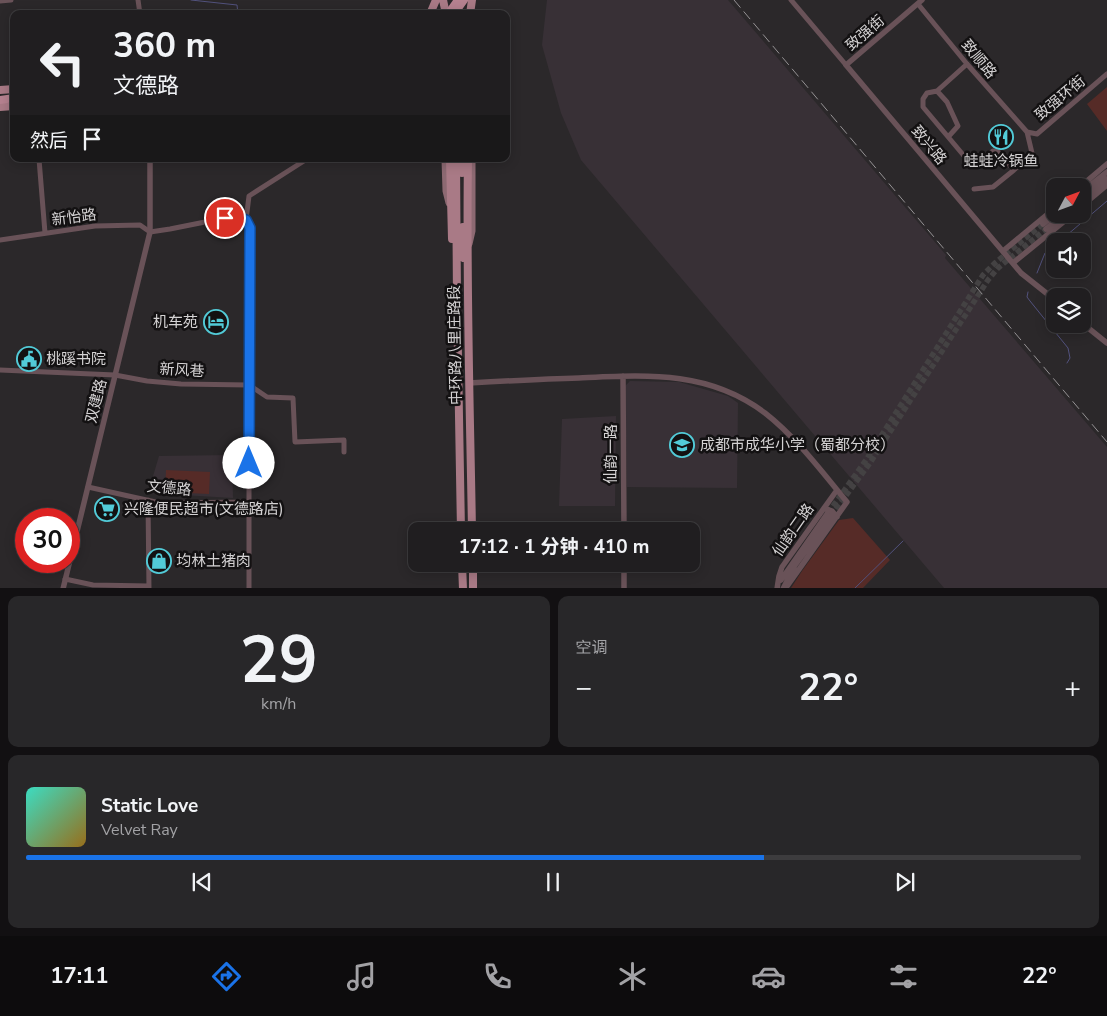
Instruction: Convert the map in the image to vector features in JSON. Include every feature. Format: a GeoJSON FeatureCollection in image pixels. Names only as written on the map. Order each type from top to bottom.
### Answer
{"type":"FeatureCollection","features":[{"type":"Feature","properties":{"kind":"highway"},"geometry":{"type":"LineString","coordinates":[[450,10],[458,0]]}},
{"type":"Feature","properties":{"kind":"main road"},"geometry":{"type":"LineString","coordinates":[[445,162],[446,191],[451,214]]}},
{"type":"Feature","properties":{"kind":"main road"},"geometry":{"type":"LineString","coordinates":[[450,162],[451,214],[457,301]]}},
{"type":"Feature","properties":{"kind":"main road","name":"中环路八里庄路段"},"geometry":{"type":"LineString","coordinates":[[456,162],[469,247],[467,305],[472,522]]}},
{"type":"Feature","properties":{"kind":"main road"},"geometry":{"type":"LineString","coordinates":[[462,162],[464,285],[467,305]]}},
{"type":"Feature","properties":{"kind":"main road","name":"中环路八里庄路段"},"geometry":{"type":"LineString","coordinates":[[461,522],[457,301],[462,201],[468,162]]}},
{"type":"Feature","properties":{"kind":"main road"},"geometry":{"type":"LineString","coordinates":[[469,247],[472,231],[472,162]]}},
{"type":"Feature","properties":{"kind":"main road"},"geometry":{"type":"LineString","coordinates":[[462,572],[462,588]]}},
{"type":"Feature","properties":{"kind":"main road"},"geometry":{"type":"LineString","coordinates":[[473,572],[473,588]]}},
{"type":"Feature","properties":{"kind":"street"},"geometry":{"type":"LineString","coordinates":[[0,1],[11,0]]}},
{"type":"Feature","properties":{"kind":"street","name":"致兴路"},"geometry":{"type":"LineString","coordinates":[[791,0],[1021,273],[1046,293]]}},
{"type":"Feature","properties":{"kind":"street","name":"致强街"},"geometry":{"type":"LineString","coordinates":[[846,66],[918,1]]}},
{"type":"Feature","properties":{"kind":"street","name":"致顺路"},"geometry":{"type":"LineString","coordinates":[[918,1],[967,64],[1027,132]]}},
{"type":"Feature","properties":{"kind":"street"},"geometry":{"type":"LineString","coordinates":[[967,64],[937,91],[928,92],[923,99],[923,107],[970,163],[977,164],[993,151],[998,152],[1014,170]]}},
{"type":"Feature","properties":{"kind":"street","name":"致强环街"},"geometry":{"type":"LineString","coordinates":[[1027,132],[1037,134],[1107,74]]}},
{"type":"Feature","properties":{"kind":"street"},"geometry":{"type":"LineString","coordinates":[[937,91],[947,102],[958,126],[949,136]]}},
{"type":"Feature","properties":{"kind":"street"},"geometry":{"type":"LineString","coordinates":[[974,189],[993,187],[1032,153],[1027,132]]}},
{"type":"Feature","properties":{"kind":"street"},"geometry":{"type":"LineString","coordinates":[[39,162],[45,233]]}},
{"type":"Feature","properties":{"kind":"street","name":"双建路"},"geometry":{"type":"LineString","coordinates":[[63,588],[150,232],[150,162]]}},
{"type":"Feature","properties":{"kind":"street"},"geometry":{"type":"LineString","coordinates":[[249,588],[250,228],[246,220],[249,196],[302,162]]}},
{"type":"Feature","properties":{"kind":"street"},"geometry":{"type":"LineString","coordinates":[[1090,178],[1107,164]]}},
{"type":"Feature","properties":{"kind":"street"},"geometry":{"type":"LineString","coordinates":[[1091,185],[1107,172]]}},
{"type":"Feature","properties":{"kind":"street"},"geometry":{"type":"LineString","coordinates":[[1091,192],[1107,179]]}},
{"type":"Feature","properties":{"kind":"street"},"geometry":{"type":"LineString","coordinates":[[1091,199],[1105,187],[1107,195]]}},
{"type":"Feature","properties":{"kind":"street"},"geometry":{"type":"LineString","coordinates":[[150,232],[225,218],[237,217],[246,220]]}},
{"type":"Feature","properties":{"kind":"street"},"geometry":{"type":"LineString","coordinates":[[1045,227],[1047,223]]}},
{"type":"Feature","properties":{"kind":"street"},"geometry":{"type":"LineString","coordinates":[[1013,263],[1048,223]]}},
{"type":"Feature","properties":{"kind":"street"},"geometry":{"type":"LineString","coordinates":[[1003,251],[1051,223]]}},
{"type":"Feature","properties":{"kind":"street"},"geometry":{"type":"LineString","coordinates":[[1045,227],[1054,223]]}},
{"type":"Feature","properties":{"kind":"street","name":"新怡路"},"geometry":{"type":"LineString","coordinates":[[0,240],[95,226],[140,225],[150,232]]}},
{"type":"Feature","properties":{"kind":"street"},"geometry":{"type":"LineString","coordinates":[[1091,330],[1107,343]]}},
{"type":"Feature","properties":{"kind":"street","name":"新风巷"},"geometry":{"type":"LineString","coordinates":[[0,370],[115,375],[147,381],[181,384],[249,385]]}},
{"type":"Feature","properties":{"kind":"street"},"geometry":{"type":"LineString","coordinates":[[469,382],[643,375],[679,378],[707,385],[736,396],[765,414],[796,442],[837,490]]}},
{"type":"Feature","properties":{"kind":"street","name":"仙韵一路"},"geometry":{"type":"LineString","coordinates":[[623,376],[624,522]]}},
{"type":"Feature","properties":{"kind":"street"},"geometry":{"type":"LineString","coordinates":[[249,385],[267,397],[293,398],[294,442],[344,440],[344,452]]}},
{"type":"Feature","properties":{"kind":"street","name":"文德路"},"geometry":{"type":"LineString","coordinates":[[88,486],[160,503],[249,502]]}},
{"type":"Feature","properties":{"kind":"street","name":"仙韵二路"},"geometry":{"type":"LineString","coordinates":[[778,588],[786,569],[830,514],[847,502],[837,490]]}},
{"type":"Feature","properties":{"kind":"street","name":"仙韵二路"},"geometry":{"type":"LineString","coordinates":[[784,588],[795,565],[830,514],[837,490]]}},
{"type":"Feature","properties":{"kind":"street"},"geometry":{"type":"LineString","coordinates":[[65,579],[93,585],[149,587],[148,500]]}},
{"type":"Feature","properties":{"kind":"street"},"geometry":{"type":"LineString","coordinates":[[624,572],[624,588]]}},
{"type":"Feature","properties":{"kind":"shaded area"},"geometry":{"type":"Polygon","coordinates":[[[547,0],[728,0],[1107,447],[1107,588],[944,588],[581,160],[561,113],[542,45],[547,0]]]}},
{"type":"Feature","properties":{"kind":"shaded area"},"geometry":{"type":"Polygon","coordinates":[[[1107,87],[1107,131],[1087,104],[1107,87]]]}},
{"type":"Feature","properties":{"kind":"shaded area","name":"成都市成华小学（蜀都分校）"},"geometry":{"type":"Polygon","coordinates":[[[630,381],[679,382],[728,396],[738,403],[737,488],[627,487],[625,386],[630,381]]]}},
{"type":"Feature","properties":{"kind":"shaded area"},"geometry":{"type":"Polygon","coordinates":[[[616,416],[615,506],[559,506],[562,419],[616,416]]]}},
{"type":"Feature","properties":{"kind":"shaded area"},"geometry":{"type":"Polygon","coordinates":[[[232,455],[233,498],[148,493],[159,456],[232,455]]]}},
{"type":"Feature","properties":{"kind":"shaded area"},"geometry":{"type":"Polygon","coordinates":[[[166,470],[210,472],[209,494],[165,492],[166,470]]]}},
{"type":"Feature","properties":{"kind":"shaded area"},"geometry":{"type":"Polygon","coordinates":[[[853,518],[890,560],[863,588],[791,588],[839,520],[853,518]]]}},
{"type":"Feature","properties":{"kind":"waterway"},"geometry":{"type":"LineString","coordinates":[[191,0],[237,5],[238,10]]}},
{"type":"Feature","properties":{"kind":"waterway"},"geometry":{"type":"LineString","coordinates":[[1069,233],[1107,201]]}},
{"type":"Feature","properties":{"kind":"waterway"},"geometry":{"type":"LineString","coordinates":[[1037,273],[1046,252]]}},
{"type":"Feature","properties":{"kind":"waterway"},"geometry":{"type":"LineString","coordinates":[[1028,292],[1027,297],[1068,348],[1070,358],[1067,363]]}},
{"type":"Feature","properties":{"kind":"waterway"},"geometry":{"type":"LineString","coordinates":[[855,588],[903,541]]}},
{"type":"Feature","properties":{"kind":"tunnel"},"geometry":{"type":"LineString","coordinates":[[828,513],[866,460],[983,275],[1043,224]]}},
{"type":"Feature","properties":{"kind":"tunnel"},"geometry":{"type":"LineString","coordinates":[[831,516],[870,463],[988,280],[998,268],[1046,229]]}},
{"type":"Feature","properties":{"kind":"railway"},"geometry":{"type":"LineString","coordinates":[[734,0],[1107,442]]}},
{"type":"Feature","properties":{"kind":"place","name":"蛙蛙冷锅鱼"},"geometry":{"type":"Point","coordinates":[1001,137]}},
{"type":"Feature","properties":{"kind":"place","name":"机车苑"},"geometry":{"type":"Point","coordinates":[216,322]}},
{"type":"Feature","properties":{"kind":"place","name":"桃蹊书院"},"geometry":{"type":"Point","coordinates":[29,359]}},
{"type":"Feature","properties":{"kind":"place","name":"成都市成华小学（蜀都分校）"},"geometry":{"type":"Point","coordinates":[682,445]}},
{"type":"Feature","properties":{"kind":"place","name":"兴隆便民超市(文德路店)"},"geometry":{"type":"Point","coordinates":[107,509]}},
{"type":"Feature","properties":{"kind":"place","name":"均林土猪肉"},"geometry":{"type":"Point","coordinates":[159,561]}},
{"type":"Feature","properties":{"kind":"route"},"geometry":{"type":"LineString","coordinates":[[225,218],[237,217],[246,220],[250,228],[249,463]]}}]}
